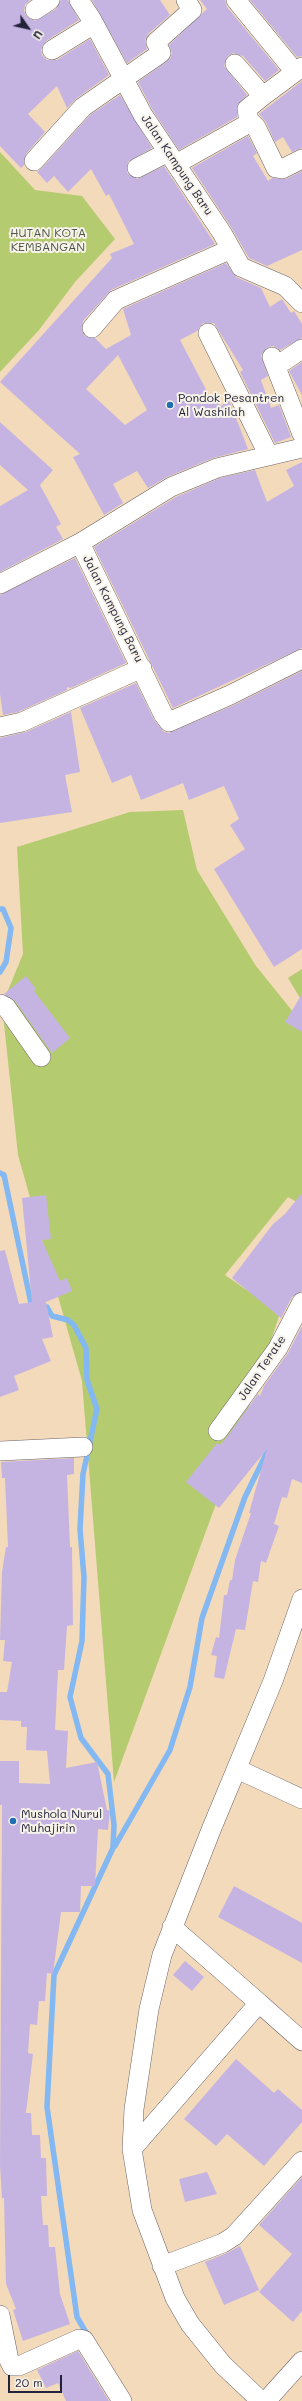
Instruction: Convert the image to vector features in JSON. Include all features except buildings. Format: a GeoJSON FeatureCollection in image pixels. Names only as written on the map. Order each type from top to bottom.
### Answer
{"type":"FeatureCollection","features":[{"type":"Feature","properties":{"kind":"street","name":"Jalan Kampung Baru"},"geometry":{"type":"LineString","coordinates":[[79,0],[94,24],[143,115],[231,249],[241,267],[285,286],[302,303]]}},
{"type":"Feature","properties":{"kind":"street"},"geometry":{"type":"LineString","coordinates":[[34,161],[83,107],[161,53],[156,42],[192,10],[186,0]]}},
{"type":"Feature","properties":{"kind":"street"},"geometry":{"type":"LineString","coordinates":[[236,0],[299,69],[247,109],[249,122]]}},
{"type":"Feature","properties":{"kind":"street"},"geometry":{"type":"LineString","coordinates":[[52,50],[94,24]]}},
{"type":"Feature","properties":{"kind":"street"},"geometry":{"type":"LineString","coordinates":[[235,64],[263,96]]}},
{"type":"Feature","properties":{"kind":"street"},"geometry":{"type":"LineString","coordinates":[[137,168],[172,158],[249,122],[254,123],[276,168],[282,169],[302,159]]}},
{"type":"Feature","properties":{"kind":"street"},"geometry":{"type":"LineString","coordinates":[[92,328],[116,300],[231,249]]}},
{"type":"Feature","properties":{"kind":"street"},"geometry":{"type":"LineString","coordinates":[[208,333],[270,456]]}},
{"type":"Feature","properties":{"kind":"street"},"geometry":{"type":"LineString","coordinates":[[302,349],[278,359],[302,434]]}},
{"type":"Feature","properties":{"kind":"street","name":"Jalan Kampung Baru"},"geometry":{"type":"LineString","coordinates":[[302,448],[217,468],[171,487],[80,543],[163,714],[169,722],[230,695],[302,659]]}},
{"type":"Feature","properties":{"kind":"street"},"geometry":{"type":"LineString","coordinates":[[0,584],[80,543]]}},
{"type":"Feature","properties":{"kind":"street"},"geometry":{"type":"LineString","coordinates":[[0,727],[22,722],[142,668]]}},
{"type":"Feature","properties":{"kind":"street"},"geometry":{"type":"LineString","coordinates":[[0,1004],[6,1007],[40,1057]]}},
{"type":"Feature","properties":{"kind":"street","name":"Jalan Terate"},"geometry":{"type":"LineString","coordinates":[[218,1431],[278,1348],[302,1302]]}},
{"type":"Feature","properties":{"kind":"street"},"geometry":{"type":"LineString","coordinates":[[0,1451],[83,1448]]}},
{"type":"Feature","properties":{"kind":"street"},"geometry":{"type":"LineString","coordinates":[[261,2401],[223,2365],[190,2324],[175,2298],[142,2210],[132,2149],[134,2109],[149,2009],[162,1955],[172,1927],[273,1681],[302,1599]]}},
{"type":"Feature","properties":{"kind":"street"},"geometry":{"type":"LineString","coordinates":[[237,1769],[302,1799]]}},
{"type":"Feature","properties":{"kind":"street"},"geometry":{"type":"LineString","coordinates":[[172,1927],[302,2041]]}},
{"type":"Feature","properties":{"kind":"street"},"geometry":{"type":"LineString","coordinates":[[132,2149],[259,2003]]}},
{"type":"Feature","properties":{"kind":"street"},"geometry":{"type":"LineString","coordinates":[[162,2266],[223,2243],[234,2236],[302,2161]]}},
{"type":"Feature","properties":{"kind":"street"},"geometry":{"type":"LineString","coordinates":[[0,2315],[9,2360],[12,2366],[19,2366],[79,2339],[84,2340],[122,2401]]}},
{"type":"Feature","properties":{"kind":"street"},"geometry":{"type":"LineString","coordinates":[[266,2401],[302,2361]]}},
{"type":"Feature","properties":{"kind":"green space","name":"HUTAN KOTA KEMBANGAN"},"geometry":{"type":"Polygon","coordinates":[[[0,152],[35,190],[82,196],[115,239],[75,282],[39,330],[0,372],[0,152]]]}},
{"type":"Feature","properties":{"kind":"green space"},"geometry":{"type":"Polygon","coordinates":[[[183,810],[197,870],[256,966],[302,1023],[302,1205],[288,1197],[225,1275],[280,1313],[224,1482],[114,1782],[82,1381],[18,1155],[2,1005],[23,954],[17,847],[130,812],[183,810]]]}},
{"type":"Feature","properties":{"kind":"green space"},"geometry":{"type":"Polygon","coordinates":[[[302,969],[302,997],[300,998],[288,978],[302,969]]]}},
{"type":"Feature","properties":{"kind":"waterway"},"geometry":{"type":"LineString","coordinates":[[0,909],[3,909],[11,928],[6,962],[0,972]]}},
{"type":"Feature","properties":{"kind":"waterway"},"geometry":{"type":"LineString","coordinates":[[0,1173],[4,1175],[32,1308],[47,1307],[52,1316],[68,1320],[74,1325],[86,1348],[87,1380],[97,1409],[83,1474],[80,1529],[84,1577],[82,1641],[70,1697],[81,1738],[108,1774],[114,1825],[113,1848],[54,1975],[47,2107],[77,2317],[88,2336]]}},
{"type":"Feature","properties":{"kind":"waterway"},"geometry":{"type":"LineString","coordinates":[[115,1846],[170,1750],[190,1687],[202,1618],[245,1497],[268,1450]]}},
{"type":"Feature","properties":{"kind":"place","name":"Pondok Pesantren Al Washilah"},"geometry":{"type":"Point","coordinates":[170,405]}},
{"type":"Feature","properties":{"kind":"place","name":"Mushola Nurul Muhajirin"},"geometry":{"type":"Point","coordinates":[13,1821]}}]}
